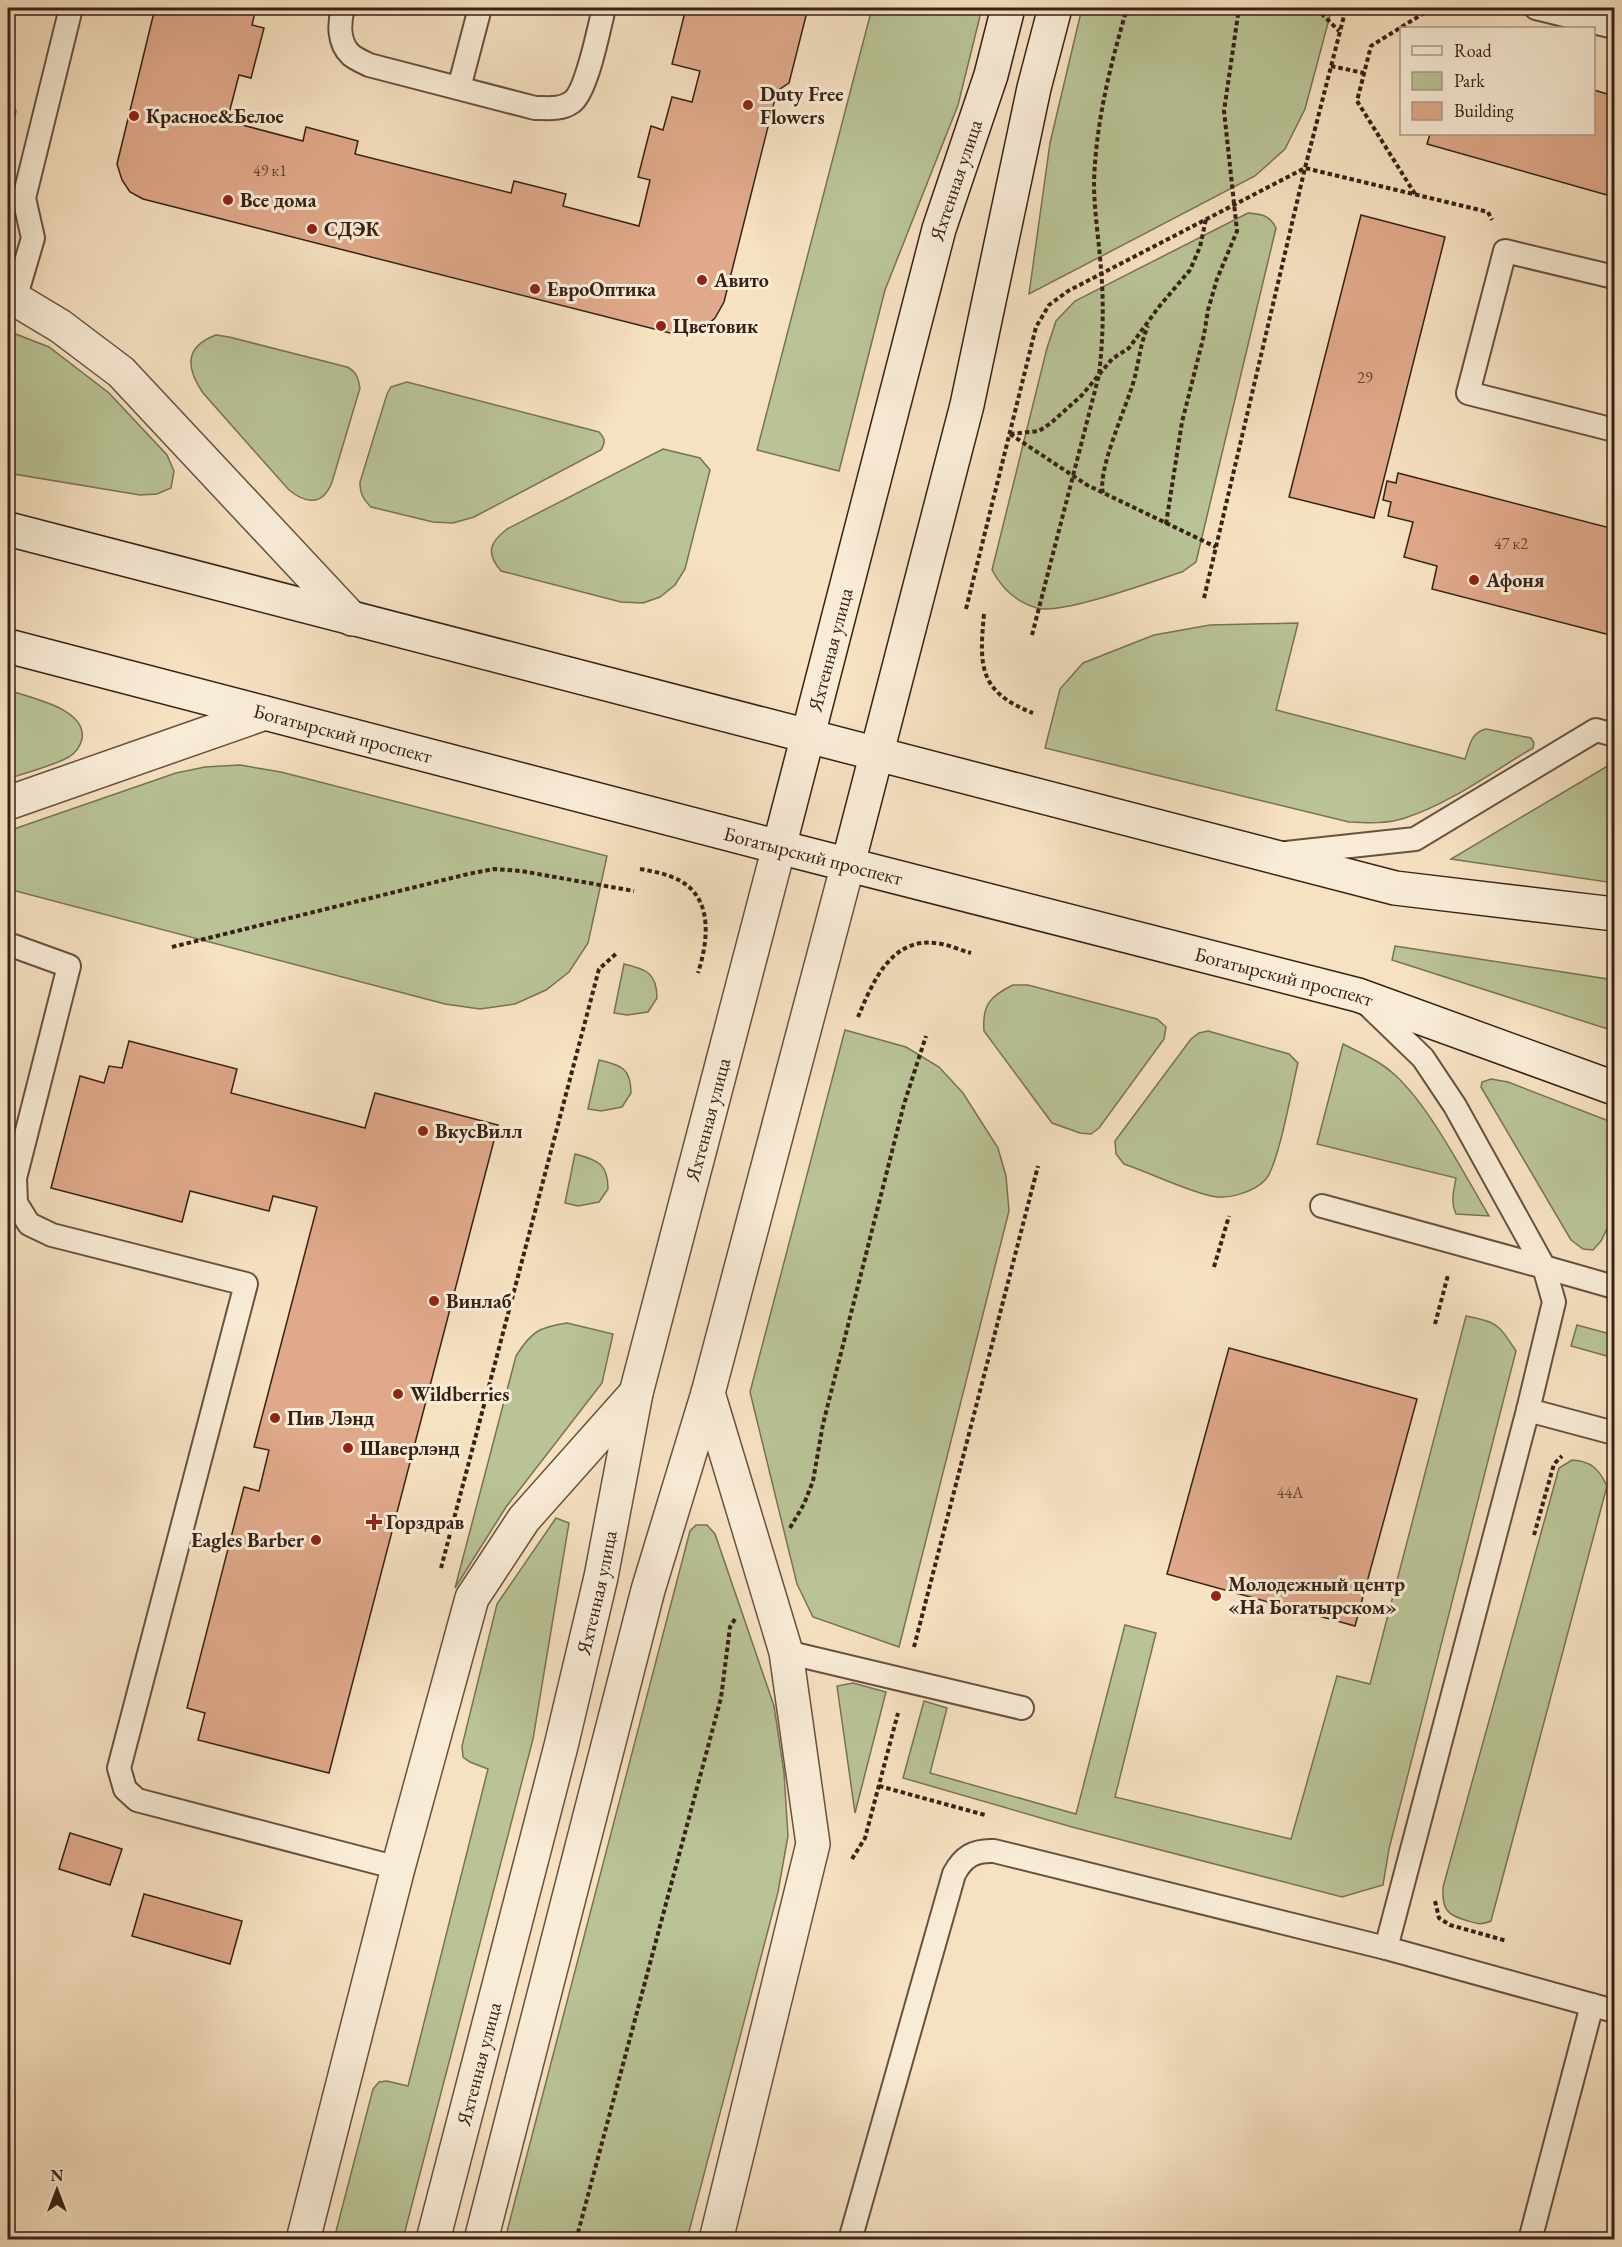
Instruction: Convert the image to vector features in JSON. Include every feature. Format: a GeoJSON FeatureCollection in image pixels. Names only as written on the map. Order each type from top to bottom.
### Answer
{"type":"FeatureCollection","features":[{"type":"Feature","properties":{"kind":"street","name":"Яхтенная улица"},"geometry":{"type":"LineString","coordinates":[[433,2240],[561,1746],[601,1577],[636,1393],[939,229],[991,75],[1008,8]]}},
{"type":"Feature","properties":{"kind":"street"},"geometry":{"type":"LineString","coordinates":[[481,2240],[648,1590],[708,1393],[967,405],[1029,111],[1055,8]]}},
{"type":"Feature","properties":{"kind":"street"},"geometry":{"type":"LineString","coordinates":[[11,298],[60,326],[121,372],[352,620]]}},
{"type":"Feature","properties":{"kind":"street"},"geometry":{"type":"LineString","coordinates":[[8,529],[352,620],[1395,888],[1614,914]]}},
{"type":"Feature","properties":{"kind":"street","name":"Богатырский проспект"},"geometry":{"type":"LineString","coordinates":[[8,645],[265,714],[1358,995],[1614,1088]]}},
{"type":"Feature","properties":{"kind":"street"},"geometry":{"type":"LineString","coordinates":[[8,803],[265,714]]}},
{"type":"Feature","properties":{"kind":"street"},"geometry":{"type":"LineString","coordinates":[[303,2240],[398,1868],[472,1598],[524,1519],[636,1393]]}},
{"type":"Feature","properties":{"kind":"street"},"geometry":{"type":"LineString","coordinates":[[708,1393],[786,1652],[813,1844],[716,2240]]}},
{"type":"Feature","properties":{"kind":"lane"},"geometry":{"type":"LineString","coordinates":[[11,298],[33,238],[24,198],[71,8]]}},
{"type":"Feature","properties":{"kind":"lane"},"geometry":{"type":"LineString","coordinates":[[343,8],[340,17],[341,39],[351,54],[369,65],[535,108],[556,108],[573,101],[584,85],[604,8]]}},
{"type":"Feature","properties":{"kind":"lane"},"geometry":{"type":"LineString","coordinates":[[459,88],[480,8]]}},
{"type":"Feature","properties":{"kind":"lane"},"geometry":{"type":"LineString","coordinates":[[1536,8],[1614,27]]}},
{"type":"Feature","properties":{"kind":"lane"},"geometry":{"type":"LineString","coordinates":[[1614,277],[1505,251],[1468,393],[1614,430]]}},
{"type":"Feature","properties":{"kind":"lane"},"geometry":{"type":"LineString","coordinates":[[1269,855],[1415,839],[1605,732]]}},
{"type":"Feature","properties":{"kind":"lane"},"geometry":{"type":"LineString","coordinates":[[8,944],[69,966],[15,1178],[16,1203],[29,1224],[52,1235],[246,1284],[119,1768],[125,1789],[137,1800],[398,1868]]}},
{"type":"Feature","properties":{"kind":"lane"},"geometry":{"type":"LineString","coordinates":[[1358,995],[1423,1058],[1455,1106],[1544,1268],[1554,1302],[1528,1410],[1386,1948]]}},
{"type":"Feature","properties":{"kind":"lane"},"geometry":{"type":"LineString","coordinates":[[1322,1206],[1614,1287]]}},
{"type":"Feature","properties":{"kind":"lane"},"geometry":{"type":"LineString","coordinates":[[1528,1410],[1614,1433]]}},
{"type":"Feature","properties":{"kind":"lane"},"geometry":{"type":"LineString","coordinates":[[786,1652],[1022,1708]]}},
{"type":"Feature","properties":{"kind":"lane"},"geometry":{"type":"LineString","coordinates":[[850,2240],[954,1874],[960,1863],[969,1855],[981,1851],[994,1851],[1386,1948],[1498,1977],[1614,2011]]}},
{"type":"Feature","properties":{"kind":"lane"},"geometry":{"type":"LineString","coordinates":[[1530,2240],[1592,2005]]}},
{"type":"Feature","properties":{"kind":"path"},"geometry":{"type":"LineString","coordinates":[[1032,635],[1099,375],[1102,343],[1101,273],[1094,186],[1095,156],[1104,92],[1127,8]]}},
{"type":"Feature","properties":{"kind":"path"},"geometry":{"type":"LineString","coordinates":[[1166,524],[1182,422],[1208,310],[1217,279],[1238,231],[1233,205],[1224,111],[1239,8]]}},
{"type":"Feature","properties":{"kind":"path"},"geometry":{"type":"LineString","coordinates":[[1316,8],[1340,32]]}},
{"type":"Feature","properties":{"kind":"path"},"geometry":{"type":"LineString","coordinates":[[1204,598],[1305,168],[1346,8]]}},
{"type":"Feature","properties":{"kind":"path"},"geometry":{"type":"LineString","coordinates":[[1402,27],[1432,8]]}},
{"type":"Feature","properties":{"kind":"path"},"geometry":{"type":"LineString","coordinates":[[1400,28],[1371,46],[1357,101],[1416,194]]}},
{"type":"Feature","properties":{"kind":"path"},"geometry":{"type":"LineString","coordinates":[[1331,66],[1364,74]]}},
{"type":"Feature","properties":{"kind":"path"},"geometry":{"type":"LineString","coordinates":[[966,609],[1036,327],[1049,305],[1068,291],[1305,168],[1488,212],[1505,251]]}},
{"type":"Feature","properties":{"kind":"path"},"geometry":{"type":"LineString","coordinates":[[1010,434],[1039,431],[1051,423],[1082,395],[1112,359],[1129,348],[1190,270],[1200,247],[1206,219]]}},
{"type":"Feature","properties":{"kind":"path"},"geometry":{"type":"LineString","coordinates":[[1103,493],[1101,487],[1105,466],[1134,378],[1143,337],[1152,317]]}},
{"type":"Feature","properties":{"kind":"path"},"geometry":{"type":"LineString","coordinates":[[1010,434],[1103,493],[1216,547]]}},
{"type":"Feature","properties":{"kind":"path"},"geometry":{"type":"LineString","coordinates":[[984,614],[981,649],[984,672],[993,688],[1005,700],[1033,714]]}},
{"type":"Feature","properties":{"kind":"path"},"geometry":{"type":"LineString","coordinates":[[172,947],[494,869],[520,871],[634,891]]}},
{"type":"Feature","properties":{"kind":"path"},"geometry":{"type":"LineString","coordinates":[[640,869],[674,878],[694,892],[705,911],[705,952],[698,973]]}},
{"type":"Feature","properties":{"kind":"path"},"geometry":{"type":"LineString","coordinates":[[858,1017],[871,986],[881,970],[901,950],[935,943],[971,953]]}},
{"type":"Feature","properties":{"kind":"path"},"geometry":{"type":"LineString","coordinates":[[866,1838],[1038,1166]]}},
{"type":"Feature","properties":{"kind":"path"},"geometry":{"type":"LineString","coordinates":[[1214,1267],[1229,1216]]}},
{"type":"Feature","properties":{"kind":"path"},"geometry":{"type":"LineString","coordinates":[[1435,1324],[1448,1275]]}},
{"type":"Feature","properties":{"kind":"path"},"geometry":{"type":"LineString","coordinates":[[1532,1543],[1554,1464],[1565,1453]]}},
{"type":"Feature","properties":{"kind":"path"},"geometry":{"type":"LineString","coordinates":[[1435,1898],[1439,1918],[1449,1925],[1507,1941]]}},
{"type":"Feature","properties":{"kind":"green space"},"geometry":{"type":"Polygon","coordinates":[[[872,8],[982,8],[958,105],[885,290],[839,471],[757,450],[872,8]]]}},
{"type":"Feature","properties":{"kind":"green space"},"geometry":{"type":"Polygon","coordinates":[[[1082,8],[1332,8],[1305,109],[1285,149],[1255,176],[1029,294],[1050,143],[1082,8]]]}},
{"type":"Feature","properties":{"kind":"green space"},"geometry":{"type":"Polygon","coordinates":[[[8,110],[16,111],[8,146],[8,110]]]}},
{"type":"Feature","properties":{"kind":"green space"},"geometry":{"type":"Polygon","coordinates":[[[1248,213],[1265,216],[1276,228],[1196,562],[1182,572],[1066,607],[1037,608],[1016,598],[1005,589],[992,570],[1047,348],[1056,321],[1075,301],[1248,213]]]}},
{"type":"Feature","properties":{"kind":"green space"},"geometry":{"type":"Polygon","coordinates":[[[8,331],[49,347],[109,393],[167,455],[174,471],[171,488],[157,494],[140,495],[8,473],[8,331]]]}},
{"type":"Feature","properties":{"kind":"green space"},"geometry":{"type":"Polygon","coordinates":[[[216,335],[347,367],[355,373],[360,388],[332,482],[319,499],[308,500],[289,490],[197,384],[191,367],[193,352],[206,340],[216,335]]]}},
{"type":"Feature","properties":{"kind":"green space"},"geometry":{"type":"Polygon","coordinates":[[[407,382],[599,432],[604,439],[603,445],[601,450],[474,517],[453,523],[433,522],[371,507],[362,496],[360,482],[387,394],[391,387],[407,382]]]}},
{"type":"Feature","properties":{"kind":"green space"},"geometry":{"type":"Polygon","coordinates":[[[663,449],[700,458],[710,470],[685,569],[675,585],[660,597],[643,603],[621,602],[501,571],[496,565],[492,553],[493,544],[507,529],[663,449]]]}},
{"type":"Feature","properties":{"kind":"green space"},"geometry":{"type":"Polygon","coordinates":[[[1298,623],[1276,710],[1465,759],[1474,737],[1486,729],[1531,738],[1534,743],[1533,748],[1471,786],[1422,812],[1398,820],[1370,823],[1349,822],[1045,748],[1060,689],[1083,663],[1154,635],[1210,625],[1298,623]]]}},
{"type":"Feature","properties":{"kind":"green space"},"geometry":{"type":"Polygon","coordinates":[[[8,690],[55,706],[76,719],[81,728],[82,739],[75,752],[54,764],[8,779],[8,690]]]}},
{"type":"Feature","properties":{"kind":"green space"},"geometry":{"type":"Polygon","coordinates":[[[1614,763],[1614,883],[1451,859],[1611,764],[1614,763]]]}},
{"type":"Feature","properties":{"kind":"green space"},"geometry":{"type":"Polygon","coordinates":[[[240,765],[281,772],[607,856],[588,943],[569,972],[546,990],[515,1004],[480,1009],[445,1004],[8,889],[8,831],[176,773],[205,767],[240,765]]]}},
{"type":"Feature","properties":{"kind":"green space"},"geometry":{"type":"Polygon","coordinates":[[[1395,946],[1614,980],[1614,1031],[1392,960],[1395,946]]]}},
{"type":"Feature","properties":{"kind":"green space"},"geometry":{"type":"Polygon","coordinates":[[[624,964],[649,973],[655,983],[657,998],[648,1012],[627,1015],[614,1013],[624,964]]]}},
{"type":"Feature","properties":{"kind":"green space"},"geometry":{"type":"Polygon","coordinates":[[[1013,985],[1028,985],[1157,1019],[1166,1027],[1164,1039],[1099,1128],[1091,1134],[1080,1133],[1052,1123],[984,1031],[984,1014],[989,1002],[998,993],[1013,985]]]}},
{"type":"Feature","properties":{"kind":"green space"},"geometry":{"type":"Polygon","coordinates":[[[845,1030],[906,1047],[939,1067],[963,1093],[998,1148],[1006,1176],[1009,1211],[899,1647],[813,1617],[797,1584],[750,1392],[845,1030]]]}},
{"type":"Feature","properties":{"kind":"green space"},"geometry":{"type":"Polygon","coordinates":[[[1208,1031],[1289,1054],[1298,1063],[1276,1158],[1271,1170],[1266,1179],[1255,1188],[1225,1197],[1200,1193],[1124,1164],[1116,1154],[1115,1141],[1191,1039],[1199,1033],[1208,1031]]]}},
{"type":"Feature","properties":{"kind":"green space"},"geometry":{"type":"Polygon","coordinates":[[[1343,1044],[1383,1066],[1408,1089],[1434,1123],[1489,1216],[1456,1214],[1453,1200],[1456,1178],[1317,1144],[1343,1044]]]}},
{"type":"Feature","properties":{"kind":"green space"},"geometry":{"type":"Polygon","coordinates":[[[599,1060],[619,1066],[627,1073],[631,1093],[622,1107],[601,1111],[588,1109],[599,1060]]]}},
{"type":"Feature","properties":{"kind":"green space"},"geometry":{"type":"Polygon","coordinates":[[[1491,1079],[1508,1082],[1614,1123],[1614,1218],[1593,1250],[1583,1249],[1571,1240],[1481,1087],[1482,1082],[1491,1079]]]}},
{"type":"Feature","properties":{"kind":"green space"},"geometry":{"type":"Polygon","coordinates":[[[575,1154],[600,1164],[606,1173],[608,1189],[599,1202],[578,1206],[565,1203],[575,1154]]]}},
{"type":"Feature","properties":{"kind":"green space"},"geometry":{"type":"Polygon","coordinates":[[[1466,1316],[1485,1320],[1496,1326],[1516,1351],[1389,1849],[1383,1885],[1342,1897],[1072,1827],[903,1778],[924,1701],[947,1708],[930,1773],[1076,1814],[1125,1625],[1156,1633],[1115,1797],[1291,1839],[1337,1676],[1370,1684],[1466,1316]]]}},
{"type":"Feature","properties":{"kind":"green space"},"geometry":{"type":"Polygon","coordinates":[[[567,1323],[613,1334],[602,1383],[506,1507],[455,1588],[516,1356],[526,1341],[537,1332],[549,1326],[567,1323]]]}},
{"type":"Feature","properties":{"kind":"green space"},"geometry":{"type":"Polygon","coordinates":[[[1577,1325],[1614,1335],[1614,1358],[1571,1346],[1577,1325]]]}},
{"type":"Feature","properties":{"kind":"green space"},"geometry":{"type":"Polygon","coordinates":[[[1572,1460],[1594,1467],[1607,1486],[1491,1921],[1482,1924],[1474,1923],[1461,1919],[1447,1910],[1443,1901],[1443,1887],[1559,1468],[1572,1460]]]}},
{"type":"Feature","properties":{"kind":"green space"},"geometry":{"type":"Polygon","coordinates":[[[556,1518],[569,1523],[533,1739],[403,2239],[334,2239],[373,2089],[379,2082],[387,2081],[408,2086],[488,1769],[463,1757],[462,1746],[497,1604],[556,1518]]]}},
{"type":"Feature","properties":{"kind":"green space"},"geometry":{"type":"Polygon","coordinates":[[[696,1525],[707,1525],[715,1534],[774,1706],[784,1773],[788,1836],[778,1892],[687,2239],[505,2239],[690,1531],[696,1525]]]}},
{"type":"Feature","properties":{"kind":"green space"},"geometry":{"type":"Polygon","coordinates":[[[853,1683],[886,1692],[855,1813],[837,1686],[853,1683]]]}},
{"type":"Feature","properties":{"kind":"building"},"geometry":{"type":"Polygon","coordinates":[[[155,8],[256,8],[252,25],[264,28],[251,78],[239,75],[227,121],[303,141],[306,127],[358,141],[355,154],[511,193],[514,181],[566,194],[563,206],[639,226],[650,180],[638,177],[651,126],[663,130],[672,97],[692,102],[700,71],[672,64],[686,8],[808,8],[789,83],[777,91],[724,302],[715,318],[703,329],[690,334],[674,334],[143,199],[130,192],[122,180],[117,164],[155,8]]]}},
{"type":"Feature","properties":{"kind":"building"},"geometry":{"type":"Polygon","coordinates":[[[1595,90],[1614,96],[1614,197],[1427,144],[1430,135],[1595,135],[1595,90]]]}},
{"type":"Feature","properties":{"kind":"building"},"geometry":{"type":"Polygon","coordinates":[[[1361,215],[1445,237],[1374,518],[1289,497],[1361,215]]]}},
{"type":"Feature","properties":{"kind":"building"},"geometry":{"type":"Polygon","coordinates":[[[1398,473],[1614,529],[1614,636],[1432,589],[1437,566],[1404,557],[1413,522],[1388,516],[1391,502],[1383,500],[1387,481],[1396,483],[1398,473]]]}},
{"type":"Feature","properties":{"kind":"building"},"geometry":{"type":"Polygon","coordinates":[[[129,1041],[237,1069],[231,1093],[365,1128],[375,1093],[498,1125],[329,1773],[198,1740],[205,1713],[187,1708],[244,1487],[259,1491],[269,1450],[254,1447],[317,1207],[273,1196],[269,1211],[190,1191],[182,1222],[51,1188],[80,1076],[104,1083],[109,1066],[122,1068],[129,1041]]]}},
{"type":"Feature","properties":{"kind":"building"},"geometry":{"type":"Polygon","coordinates":[[[1229,1348],[1417,1399],[1355,1626],[1167,1574],[1229,1348]]]}},
{"type":"Feature","properties":{"kind":"building"},"geometry":{"type":"Polygon","coordinates":[[[70,1833],[122,1849],[110,1885],[59,1869],[70,1833]]]}},
{"type":"Feature","properties":{"kind":"building"},"geometry":{"type":"Polygon","coordinates":[[[144,1894],[242,1921],[230,1964],[132,1936],[144,1894]]]}},
{"type":"Feature","properties":{"kind":"place","name":"Duty Free Flowers"},"geometry":{"type":"Point","coordinates":[748,105]}},
{"type":"Feature","properties":{"kind":"place","name":"Красное&Белое"},"geometry":{"type":"Point","coordinates":[134,116]}},
{"type":"Feature","properties":{"kind":"place","name":"Все дома"},"geometry":{"type":"Point","coordinates":[228,200]}},
{"type":"Feature","properties":{"kind":"place","name":"СДЭК"},"geometry":{"type":"Point","coordinates":[312,229]}},
{"type":"Feature","properties":{"kind":"place","name":"Авито"},"geometry":{"type":"Point","coordinates":[702,280]}},
{"type":"Feature","properties":{"kind":"place","name":"ЕвроОптика"},"geometry":{"type":"Point","coordinates":[535,289]}},
{"type":"Feature","properties":{"kind":"place","name":"Цветовик"},"geometry":{"type":"Point","coordinates":[661,326]}},
{"type":"Feature","properties":{"kind":"place","name":"Афоня"},"geometry":{"type":"Point","coordinates":[1474,580]}},
{"type":"Feature","properties":{"kind":"place","name":"ВкусВилл"},"geometry":{"type":"Point","coordinates":[423,1131]}},
{"type":"Feature","properties":{"kind":"place","name":"Винлаб"},"geometry":{"type":"Point","coordinates":[434,1301]}},
{"type":"Feature","properties":{"kind":"place","name":"Wildberries"},"geometry":{"type":"Point","coordinates":[398,1394]}},
{"type":"Feature","properties":{"kind":"place","name":"Пив Лэнд"},"geometry":{"type":"Point","coordinates":[275,1418]}},
{"type":"Feature","properties":{"kind":"place","name":"Шаверлэнд"},"geometry":{"type":"Point","coordinates":[348,1448]}},
{"type":"Feature","properties":{"kind":"place","name":"Горздрав"},"geometry":{"type":"Point","coordinates":[374,1522]}},
{"type":"Feature","properties":{"kind":"place","name":"Eagles Barber"},"geometry":{"type":"Point","coordinates":[316,1540]}},
{"type":"Feature","properties":{"kind":"place","name":"Молодежный центр «На Богатырском»"},"geometry":{"type":"Point","coordinates":[1216,1596]}}]}
